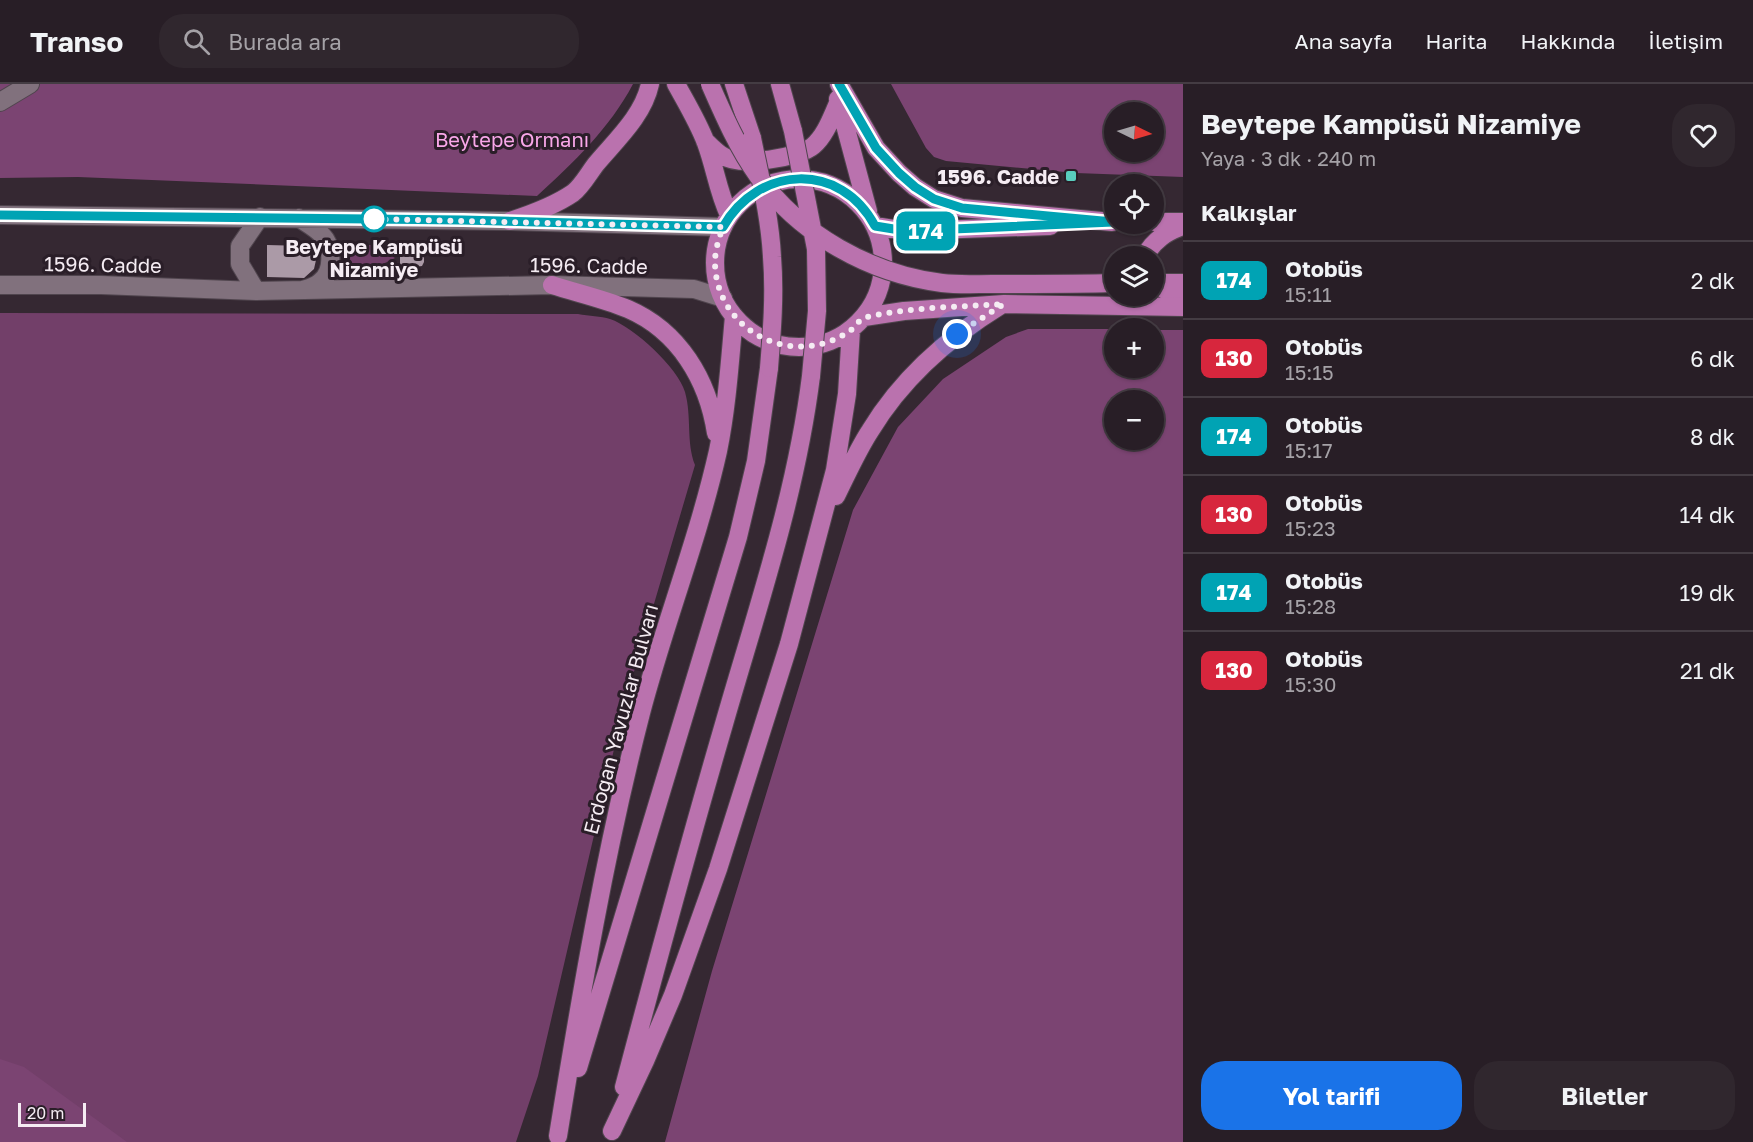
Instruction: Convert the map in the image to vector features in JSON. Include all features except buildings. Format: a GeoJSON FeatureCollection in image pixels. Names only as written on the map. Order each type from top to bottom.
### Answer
{"type":"FeatureCollection","features":[{"type":"Feature","properties":{"kind":"main road"},"geometry":{"type":"LineString","coordinates":[[0,102],[30,84]]}},
{"type":"Feature","properties":{"kind":"main road"},"geometry":{"type":"LineString","coordinates":[[510,221],[543,210],[575,192],[639,111],[650,84]]}},
{"type":"Feature","properties":{"kind":"main road"},"geometry":{"type":"LineString","coordinates":[[676,84],[705,141],[715,168],[726,221]]}},
{"type":"Feature","properties":{"kind":"main road"},"geometry":{"type":"LineString","coordinates":[[710,84],[730,130],[758,177],[777,199],[805,225],[829,243],[862,261],[902,274],[942,283],[1104,283]]}},
{"type":"Feature","properties":{"kind":"main road","name":"Erdoğan Yavuzlar Bulvarı"},"geometry":{"type":"LineString","coordinates":[[557,1139],[738,537],[756,460],[769,368],[773,294],[772,255],[764,197],[752,138],[734,84]]}},
{"type":"Feature","properties":{"kind":"main road"},"geometry":{"type":"LineString","coordinates":[[610,1137],[671,910],[776,548],[799,454],[811,376],[817,312],[816,249],[793,131],[780,84]]}},
{"type":"Feature","properties":{"kind":"main road"},"geometry":{"type":"LineString","coordinates":[[705,141],[723,157],[738,161],[764,161],[812,147],[826,130],[838,90]]}},
{"type":"Feature","properties":{"kind":"main road"},"geometry":{"type":"LineString","coordinates":[[610,1137],[673,995],[765,726],[835,470],[858,323],[876,298],[883,276],[883,252],[872,221],[838,90]]}},
{"type":"Feature","properties":{"kind":"main road"},"geometry":{"type":"LineString","coordinates":[[838,90],[876,148],[899,173],[934,199],[962,208],[1104,221]]}},
{"type":"Feature","properties":{"kind":"main road"},"geometry":{"type":"LineString","coordinates":[[1104,222],[902,231],[872,221],[854,198],[835,186],[812,179],[789,179],[766,185],[746,197],[726,221],[717,244],[715,262],[717,281],[723,298],[734,316],[751,332],[772,343],[795,347],[818,345],[858,323],[904,311],[1004,304],[1183,308]]}},
{"type":"Feature","properties":{"kind":"main road"},"geometry":{"type":"LineString","coordinates":[[0,215],[726,221]]}},
{"type":"Feature","properties":{"kind":"main road"},"geometry":{"type":"LineString","coordinates":[[256,291],[240,264],[240,246],[260,217]]}},
{"type":"Feature","properties":{"kind":"main road"},"geometry":{"type":"LineString","coordinates":[[299,218],[322,235],[329,246],[330,258],[329,272],[321,282],[303,290]]}},
{"type":"Feature","properties":{"kind":"main road"},"geometry":{"type":"LineString","coordinates":[[1164,223],[1183,224]]}},
{"type":"Feature","properties":{"kind":"main road"},"geometry":{"type":"LineString","coordinates":[[1151,246],[1167,232],[1183,224]]}},
{"type":"Feature","properties":{"kind":"main road"},"geometry":{"type":"LineString","coordinates":[[1164,283],[1183,283]]}},
{"type":"Feature","properties":{"kind":"main road","name":"1596. Cadde"},"geometry":{"type":"LineString","coordinates":[[0,285],[101,285],[256,291],[552,285],[694,289],[723,298]]}},
{"type":"Feature","properties":{"kind":"main road"},"geometry":{"type":"LineString","coordinates":[[552,285],[629,309],[666,333],[686,354],[695,368],[709,404],[718,450]]}},
{"type":"Feature","properties":{"kind":"main road"},"geometry":{"type":"LineString","coordinates":[[1164,289],[1183,301]]}},
{"type":"Feature","properties":{"kind":"main road"},"geometry":{"type":"LineString","coordinates":[[819,530],[868,433],[899,389],[957,334],[1004,304]]}},
{"type":"Feature","properties":{"kind":"main road","name":"Erdoğan Yavuzlar Bulvarı"},"geometry":{"type":"LineString","coordinates":[[557,1139],[583,981],[619,804],[655,663],[686,565],[718,450],[734,316]]}},
{"type":"Feature","properties":{"kind":"shaded area"},"geometry":{"type":"Polygon","coordinates":[[[354,245],[374,245],[395,258],[370,269],[351,269],[345,266],[345,251],[354,245]]]}},
{"type":"Feature","properties":{"kind":"shaded area"},"geometry":{"type":"Polygon","coordinates":[[[0,313],[578,314],[610,319],[631,330],[665,360],[681,382],[687,401],[692,456],[695,465],[625,702],[538,1076],[516,1142],[0,1142],[0,313]]]}},
{"type":"Feature","properties":{"kind":"green space","name":"Beytepe Ormanı"},"geometry":{"type":"Polygon","coordinates":[[[0,84],[633,84],[602,130],[577,158],[537,196],[78,177],[0,178],[0,84]]]}},
{"type":"Feature","properties":{"kind":"green space"},"geometry":{"type":"Polygon","coordinates":[[[891,84],[1183,84],[1183,177],[1164,176],[1164,174],[1076,173],[946,161],[934,157],[926,148],[891,84]]]}},
{"type":"Feature","properties":{"kind":"green space"},"geometry":{"type":"Polygon","coordinates":[[[1028,329],[1104,329],[1104,378],[1164,378],[1164,330],[1183,330],[1183,1142],[665,1142],[712,971],[853,510],[898,427],[943,379],[1006,337],[1028,329]]]}},
{"type":"Feature","properties":{"kind":"green space"},"geometry":{"type":"Polygon","coordinates":[[[0,1059],[24,1067],[127,1142],[0,1142],[0,1059]]]}},
{"type":"Feature","properties":{"kind":"bus line","name":"174"},"geometry":{"type":"LineString","coordinates":[[0,215],[463,220],[723,227],[729,215],[746,197],[766,185],[789,179],[812,179],[835,186],[854,198],[870,216],[875,226],[902,231],[1113,222],[962,208],[934,199],[899,173],[876,148],[839,84]]}},
{"type":"Feature","properties":{"kind":"place","name":"1596. Cadde"},"geometry":{"type":"Point","coordinates":[1071,176]}},
{"type":"Feature","properties":{"kind":"place","name":"Beytepe Kampüsü Nizamiye"},"geometry":{"type":"Point","coordinates":[374,219]}},
{"type":"Feature","properties":{"kind":"route"},"geometry":{"type":"LineString","coordinates":[[374,219],[369,219],[723,227],[717,244],[715,262],[717,281],[723,298],[734,316],[751,332],[772,343],[795,347],[818,345],[851,330],[864,317],[904,311],[1004,304],[957,334]]}}]}
